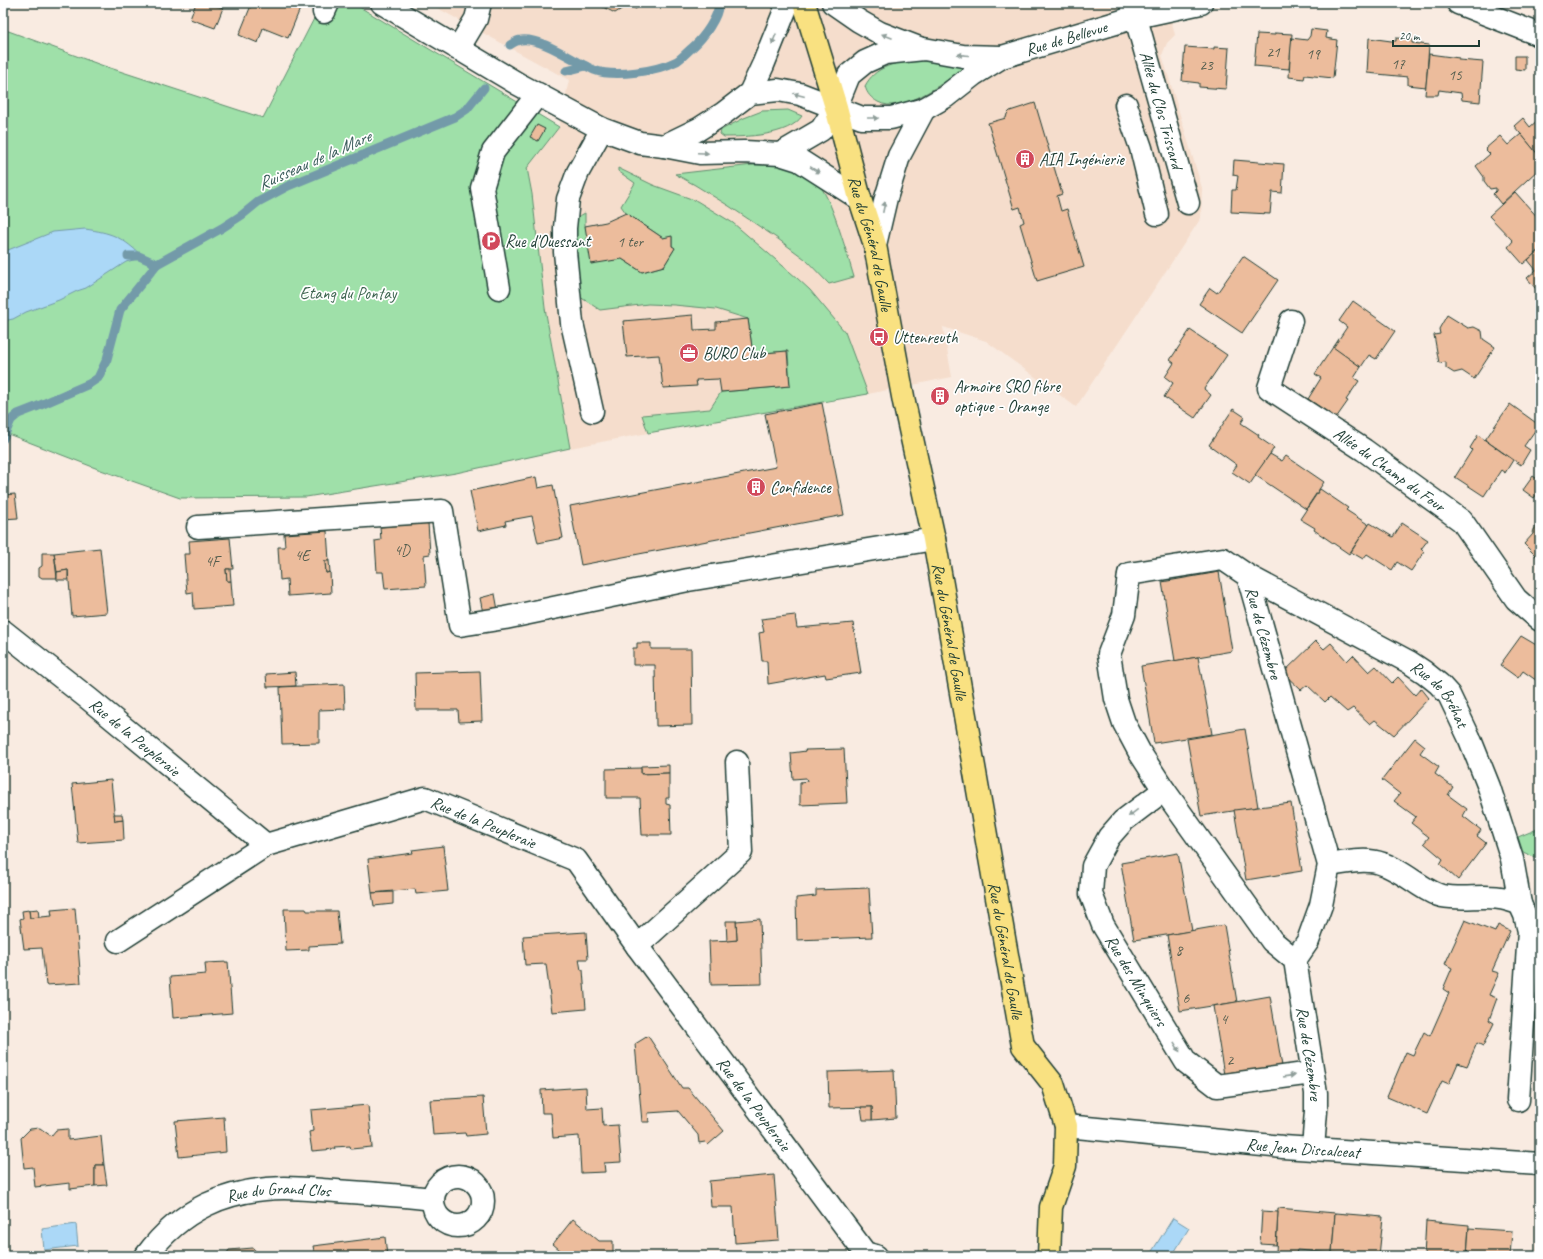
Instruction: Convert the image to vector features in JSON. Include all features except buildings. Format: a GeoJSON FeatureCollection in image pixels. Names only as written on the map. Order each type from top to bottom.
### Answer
{"type":"FeatureCollection","features":[{"type":"Feature","properties":{"kind":"main road","name":"Rue du Général de Gaulle"},"geometry":{"type":"LineString","coordinates":[[804,3],[836,107],[860,199],[875,245],[904,402],[934,539],[1023,1046],[1053,1084],[1066,1126],[1064,1166],[1051,1207],[1049,1256]]}},
{"type":"Feature","properties":{"kind":"street"},"geometry":{"type":"LineString","coordinates":[[382,3],[518,84],[602,129],[640,143],[700,153],[744,152],[780,154],[799,160],[860,199]]}},
{"type":"Feature","properties":{"kind":"street"},"geometry":{"type":"LineString","coordinates":[[458,49],[476,19],[480,3]]}},
{"type":"Feature","properties":{"kind":"street"},"geometry":{"type":"LineString","coordinates":[[664,146],[699,129],[724,113],[750,93],[788,3]]}},
{"type":"Feature","properties":{"kind":"street","name":"Rue de Bellevue"},"geometry":{"type":"LineString","coordinates":[[833,3],[880,33],[924,49],[963,56],[1002,57]]}},
{"type":"Feature","properties":{"kind":"street","name":"Rue de Bellevue"},"geometry":{"type":"LineString","coordinates":[[924,49],[885,53],[865,62],[849,75],[836,107],[862,118],[892,118],[924,109],[945,97],[973,75],[1002,57],[1134,10],[1201,3]]}},
{"type":"Feature","properties":{"kind":"street"},"geometry":{"type":"LineString","coordinates":[[1458,3],[1540,35]]}},
{"type":"Feature","properties":{"kind":"street","name":"Allée du Clos Trissard"},"geometry":{"type":"LineString","coordinates":[[1134,10],[1188,203]]}},
{"type":"Feature","properties":{"kind":"street"},"geometry":{"type":"LineString","coordinates":[[750,93],[778,90],[800,94],[836,107],[821,130],[780,154]]}},
{"type":"Feature","properties":{"kind":"street"},"geometry":{"type":"LineString","coordinates":[[499,288],[482,188],[493,152],[538,94]]}},
{"type":"Feature","properties":{"kind":"street"},"geometry":{"type":"LineString","coordinates":[[1126,105],[1141,148],[1157,214]]}},
{"type":"Feature","properties":{"kind":"street"},"geometry":{"type":"LineString","coordinates":[[875,245],[886,198],[899,156],[924,109]]}},
{"type":"Feature","properties":{"kind":"street"},"geometry":{"type":"LineString","coordinates":[[592,411],[572,323],[565,252],[565,228],[568,199],[578,172],[602,129]]}},
{"type":"Feature","properties":{"kind":"street"},"geometry":{"type":"LineString","coordinates":[[1141,148],[1170,142]]}},
{"type":"Feature","properties":{"kind":"street","name":"Allée du Champ du Four"},"geometry":{"type":"LineString","coordinates":[[1291,321],[1269,388],[1364,450],[1462,522],[1516,599],[1540,620]]}},
{"type":"Feature","properties":{"kind":"street"},"geometry":{"type":"LineString","coordinates":[[198,527],[442,511],[460,625],[505,618],[696,579],[934,539]]}},
{"type":"Feature","properties":{"kind":"street","name":"Rue de Cézembre"},"geometry":{"type":"LineString","coordinates":[[1295,960],[1308,941],[1316,919],[1321,905],[1329,865],[1248,576],[1223,559],[1129,574],[1124,615],[1109,654],[1116,699],[1124,723],[1140,753],[1164,790],[1272,941],[1295,960],[1316,1093],[1313,1148]]}},
{"type":"Feature","properties":{"kind":"street","name":"Rue de Bréhat"},"geometry":{"type":"LineString","coordinates":[[1248,576],[1414,666],[1439,684],[1449,695],[1469,737],[1489,787],[1512,859],[1520,904],[1525,915],[1529,931],[1518,1100]]}},
{"type":"Feature","properties":{"kind":"street","name":"Rue de la Peupleraie"},"geometry":{"type":"LineString","coordinates":[[3,631],[89,699],[266,845]]}},
{"type":"Feature","properties":{"kind":"street"},"geometry":{"type":"LineString","coordinates":[[637,946],[741,852],[737,762]]}},
{"type":"Feature","properties":{"kind":"street","name":"Rue des Minquiers"},"geometry":{"type":"LineString","coordinates":[[1164,790],[1123,821],[1109,837],[1093,866],[1092,894],[1103,925],[1186,1062],[1217,1086],[1312,1073]]}},
{"type":"Feature","properties":{"kind":"street","name":"Rue de la Peupleraie"},"geometry":{"type":"LineString","coordinates":[[118,941],[266,845],[425,798],[576,860],[637,946],[866,1253],[876,1256]]}},
{"type":"Feature","properties":{"kind":"street"},"geometry":{"type":"LineString","coordinates":[[1329,865],[1352,861],[1373,860],[1391,866],[1439,896],[1456,898],[1491,896],[1520,904]]}},
{"type":"Feature","properties":{"kind":"street","name":"Rue Jean Discalceat"},"geometry":{"type":"LineString","coordinates":[[1066,1126],[1313,1148],[1540,1164]]}},
{"type":"Feature","properties":{"kind":"street","name":"Rue du Grand Clos"},"geometry":{"type":"LineString","coordinates":[[146,1256],[157,1241],[176,1223],[199,1208],[224,1197],[249,1191],[284,1188],[433,1199]]}},
{"type":"Feature","properties":{"kind":"shaded area"},"geometry":{"type":"Polygon","coordinates":[[[428,3],[1167,3],[1175,35],[1167,43],[1162,55],[1202,188],[1201,218],[1076,407],[986,341],[943,327],[952,377],[868,394],[570,448],[545,308],[532,194],[527,168],[559,127],[569,80],[428,3]]]}},
{"type":"Feature","properties":{"kind":"green space","name":"Etang du Pontay"},"geometry":{"type":"Polygon","coordinates":[[[322,3],[353,3],[559,127],[527,168],[532,194],[545,308],[570,448],[456,473],[306,497],[180,498],[98,469],[3,432],[3,29],[101,65],[263,118],[322,3]]]}},
{"type":"Feature","properties":{"kind":"green space"},"geometry":{"type":"Polygon","coordinates":[[[912,60],[961,65],[962,70],[922,96],[910,101],[888,105],[878,102],[870,96],[865,86],[874,74],[885,67],[912,60]]]}},
{"type":"Feature","properties":{"kind":"green space"},"geometry":{"type":"Polygon","coordinates":[[[788,110],[802,116],[796,123],[787,128],[766,134],[743,137],[724,137],[720,134],[721,130],[744,118],[762,111],[788,110]]]}},
{"type":"Feature","properties":{"kind":"green space"},"geometry":{"type":"Polygon","coordinates":[[[753,165],[781,166],[809,177],[817,183],[828,200],[854,277],[829,284],[805,259],[778,239],[729,206],[675,174],[753,165]]]}},
{"type":"Feature","properties":{"kind":"green space"},"geometry":{"type":"Polygon","coordinates":[[[618,168],[653,185],[697,201],[733,223],[797,278],[810,290],[845,332],[868,394],[648,433],[642,415],[710,409],[721,392],[790,386],[788,351],[753,354],[748,319],[716,309],[648,304],[600,310],[580,297],[572,224],[574,219],[585,213],[585,226],[622,259],[642,272],[664,266],[675,248],[672,246],[672,237],[663,238],[626,213],[621,206],[635,183],[618,171],[618,168]]]}},
{"type":"Feature","properties":{"kind":"green space"},"geometry":{"type":"Polygon","coordinates":[[[1540,828],[1540,860],[1523,852],[1518,837],[1540,828]]]}},
{"type":"Feature","properties":{"kind":"water"},"geometry":{"type":"Polygon","coordinates":[[[85,229],[115,236],[127,243],[140,254],[137,259],[126,262],[86,288],[26,312],[13,319],[3,321],[3,252],[53,232],[85,229]]]}},
{"type":"Feature","properties":{"kind":"water"},"geometry":{"type":"Polygon","coordinates":[[[1173,1218],[1189,1228],[1172,1256],[1149,1256],[1173,1218]]]}},
{"type":"Feature","properties":{"kind":"water"},"geometry":{"type":"Polygon","coordinates":[[[76,1224],[78,1246],[44,1250],[42,1229],[76,1224]]]}},
{"type":"Feature","properties":{"kind":"waterway","name":"Ruisseau de la Mare"},"geometry":{"type":"LineString","coordinates":[[510,45],[520,40],[538,42],[594,70],[603,72],[624,73],[659,68],[677,61],[702,38],[716,15],[719,3]]}},
{"type":"Feature","properties":{"kind":"waterway"},"geometry":{"type":"LineString","coordinates":[[566,71],[586,66]]}},
{"type":"Feature","properties":{"kind":"waterway","name":"Ruisseau de la Mare"},"geometry":{"type":"LineString","coordinates":[[128,256],[139,256],[157,264],[222,228],[258,202],[288,186],[455,117],[467,109],[484,88]]}},
{"type":"Feature","properties":{"kind":"waterway","name":"Ruisseau de la Mare"},"geometry":{"type":"LineString","coordinates":[[3,439],[11,420],[18,414],[89,384],[98,378],[107,359],[120,310],[157,264]]}},
{"type":"Feature","properties":{"kind":"place","name":"AIA Ingénierie"},"geometry":{"type":"Point","coordinates":[1025,159]}},
{"type":"Feature","properties":{"kind":"place","name":"Rue d'Ouessant"},"geometry":{"type":"Point","coordinates":[491,241]}},
{"type":"Feature","properties":{"kind":"place","name":"Uttenreuth"},"geometry":{"type":"Point","coordinates":[879,337]}},
{"type":"Feature","properties":{"kind":"place","name":"BURO Club"},"geometry":{"type":"Point","coordinates":[689,353]}},
{"type":"Feature","properties":{"kind":"place","name":"Armoire SRO fibre optique - Orange"},"geometry":{"type":"Point","coordinates":[940,396]}},
{"type":"Feature","properties":{"kind":"place","name":"Confidence"},"geometry":{"type":"Point","coordinates":[756,487]}}]}
